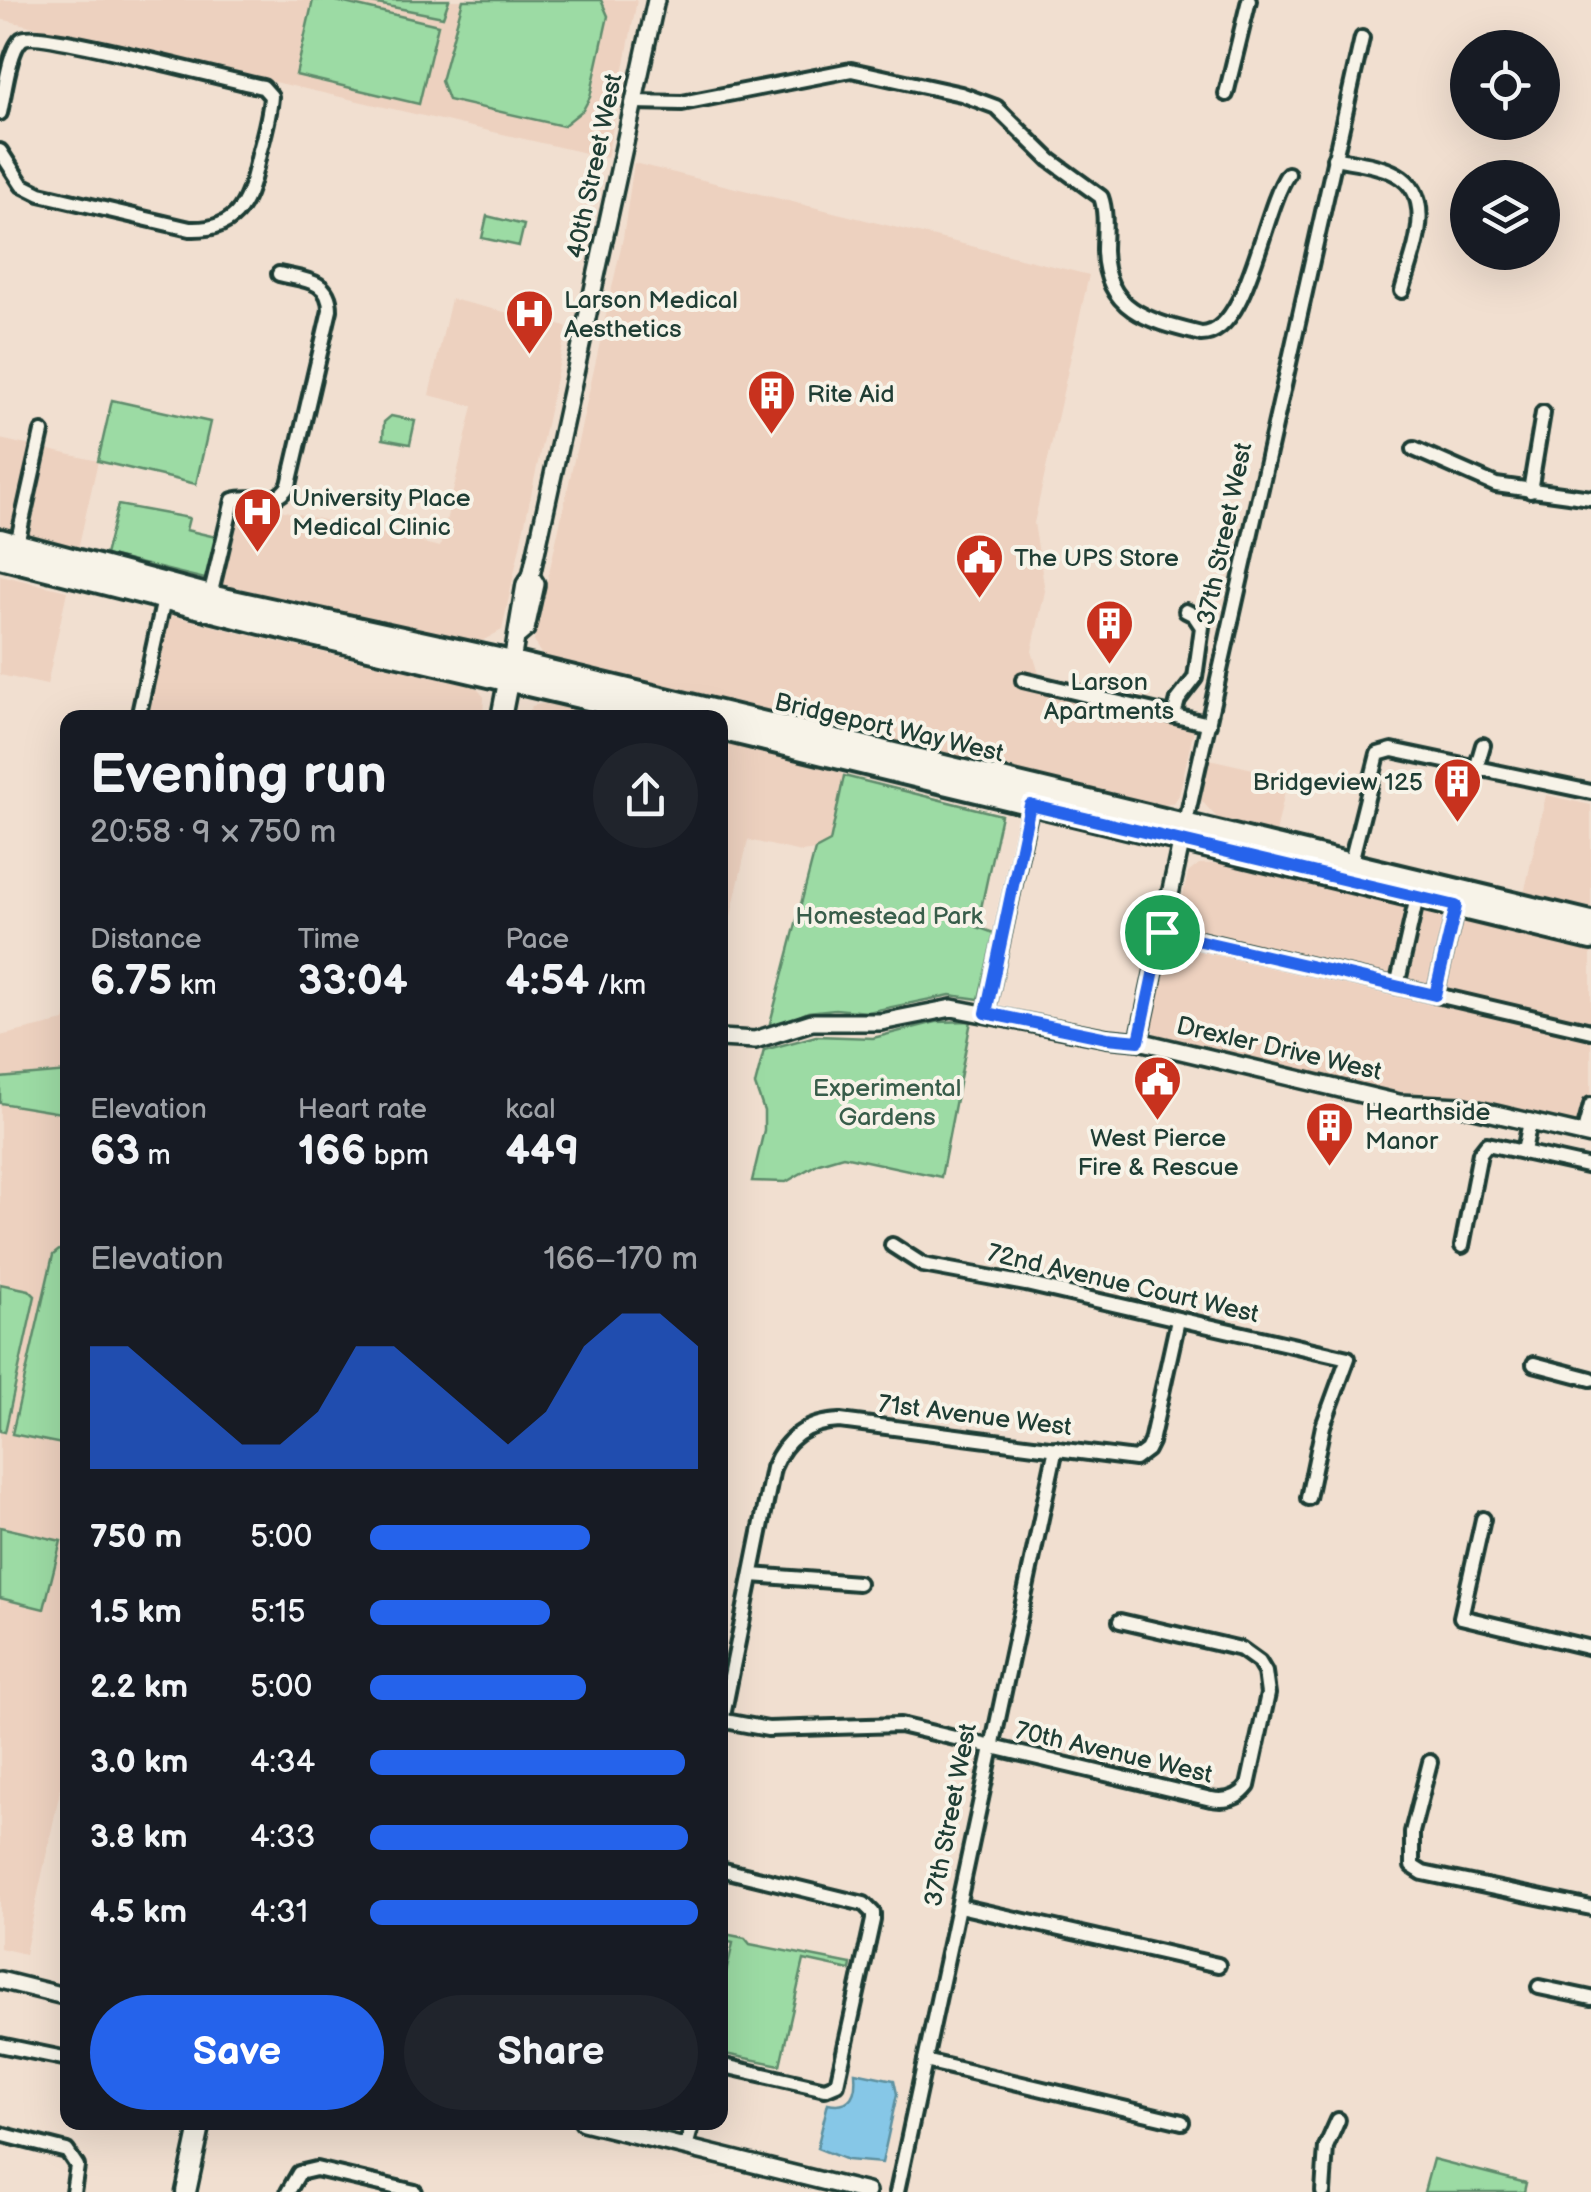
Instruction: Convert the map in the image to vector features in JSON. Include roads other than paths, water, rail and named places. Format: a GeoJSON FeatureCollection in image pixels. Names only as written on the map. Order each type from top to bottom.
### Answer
{"type":"FeatureCollection","features":[{"type":"Feature","properties":{"kind":"main road","name":"Bridgeport Way West"},"geometry":{"type":"LineString","coordinates":[[5,547],[675,710]]}},
{"type":"Feature","properties":{"kind":"main road","name":"Bridgeport Way West"},"geometry":{"type":"LineString","coordinates":[[5,547],[164,599],[511,670],[644,710]]}},
{"type":"Feature","properties":{"kind":"main road","name":"40th Street West"},"geometry":{"type":"LineString","coordinates":[[503,710],[511,670]]}},
{"type":"Feature","properties":{"kind":"main road","name":"Bridgeport Way West"},"geometry":{"type":"LineString","coordinates":[[728,723],[1183,834],[1418,898],[1591,938]]}},
{"type":"Feature","properties":{"kind":"main road","name":"Bridgeport Way West"},"geometry":{"type":"LineString","coordinates":[[728,732],[1030,805],[1350,866],[1591,922]]}},
{"type":"Feature","properties":{"kind":"main road"},"geometry":{"type":"LineString","coordinates":[[186,2192],[200,2130]]}},
{"type":"Feature","properties":{"kind":"street","name":"40th Street West"},"geometry":{"type":"LineString","coordinates":[[511,670],[525,584],[531,576],[656,0]]}},
{"type":"Feature","properties":{"kind":"street"},"geometry":{"type":"LineString","coordinates":[[1226,94],[1249,0]]}},
{"type":"Feature","properties":{"kind":"street"},"geometry":{"type":"LineString","coordinates":[[0,113],[15,48],[22,39],[34,36],[263,87],[271,96],[246,201],[234,218],[212,227],[190,229],[32,192],[20,182],[0,151]]}},
{"type":"Feature","properties":{"kind":"street","name":"37th Street West"},"geometry":{"type":"LineString","coordinates":[[1139,1041],[1362,38]]}},
{"type":"Feature","properties":{"kind":"street"},"geometry":{"type":"LineString","coordinates":[[634,102],[690,102],[851,70],[985,102],[1009,117],[1050,160],[1101,197],[1107,276],[1113,292],[1144,316],[1200,334],[1216,331],[1241,300],[1273,200],[1288,174]]}},
{"type":"Feature","properties":{"kind":"street"},"geometry":{"type":"LineString","coordinates":[[1334,158],[1394,173],[1414,190],[1420,220],[1402,291]]}},
{"type":"Feature","properties":{"kind":"street"},"geometry":{"type":"LineString","coordinates":[[210,596],[233,500],[272,500],[289,485],[330,310],[329,296],[320,284],[279,274]]}},
{"type":"Feature","properties":{"kind":"street"},"geometry":{"type":"LineString","coordinates":[[1530,491],[1543,413]]}},
{"type":"Feature","properties":{"kind":"street"},"geometry":{"type":"LineString","coordinates":[[5,547],[42,432]]}},
{"type":"Feature","properties":{"kind":"street"},"geometry":{"type":"LineString","coordinates":[[1414,449],[1474,478],[1530,491],[1591,498]]}},
{"type":"Feature","properties":{"kind":"street"},"geometry":{"type":"LineString","coordinates":[[140,710],[164,599]]}},
{"type":"Feature","properties":{"kind":"street"},"geometry":{"type":"LineString","coordinates":[[1174,715],[1180,696],[1195,678],[1200,638]]}},
{"type":"Feature","properties":{"kind":"street"},"geometry":{"type":"LineString","coordinates":[[1023,680],[1209,724]]}},
{"type":"Feature","properties":{"kind":"street"},"geometry":{"type":"LineString","coordinates":[[1476,769],[1482,744]]}},
{"type":"Feature","properties":{"kind":"street"},"geometry":{"type":"LineString","coordinates":[[1350,866],[1378,754],[1392,750],[1591,792]]}},
{"type":"Feature","properties":{"kind":"street"},"geometry":{"type":"LineString","coordinates":[[986,1013],[1030,805]]}},
{"type":"Feature","properties":{"kind":"street"},"geometry":{"type":"LineString","coordinates":[[1396,986],[1418,898]]}},
{"type":"Feature","properties":{"kind":"street"},"geometry":{"type":"LineString","coordinates":[[1435,995],[1456,906]]}},
{"type":"Feature","properties":{"kind":"street"},"geometry":{"type":"LineString","coordinates":[[1162,932],[1591,1030]]}},
{"type":"Feature","properties":{"kind":"street","name":"Drexler Drive West"},"geometry":{"type":"LineString","coordinates":[[728,1038],[755,1040],[801,1024],[881,1022],[944,1008],[1139,1041],[1399,1103],[1461,1106],[1587,1136]]}},
{"type":"Feature","properties":{"kind":"street"},"geometry":{"type":"LineString","coordinates":[[1587,1136],[1591,1105]]}},
{"type":"Feature","properties":{"kind":"street"},"geometry":{"type":"LineString","coordinates":[[1524,1150],[1530,1122]]}},
{"type":"Feature","properties":{"kind":"street"},"geometry":{"type":"LineString","coordinates":[[1462,1246],[1482,1148],[1491,1142],[1591,1168]]}},
{"type":"Feature","properties":{"kind":"street","name":"72nd Avenue Court West"},"geometry":{"type":"LineString","coordinates":[[892,1246],[923,1265],[1015,1282],[1348,1358],[1323,1426],[1308,1498]]}},
{"type":"Feature","properties":{"kind":"street","name":"71st Avenue West"},"geometry":{"type":"LineString","coordinates":[[752,1575],[777,1458],[789,1440],[810,1426],[840,1421],[1135,1459],[1151,1442],[1178,1320]]}},
{"type":"Feature","properties":{"kind":"street"},"geometry":{"type":"LineString","coordinates":[[1534,1364],[1591,1378]]}},
{"type":"Feature","properties":{"kind":"street","name":"37th Street West"},"geometry":{"type":"LineString","coordinates":[[897,2192],[1056,1448]]}},
{"type":"Feature","properties":{"kind":"street"},"geometry":{"type":"LineString","coordinates":[[1482,1519],[1461,1618],[1591,1648]]}},
{"type":"Feature","properties":{"kind":"street"},"geometry":{"type":"LineString","coordinates":[[728,1687],[752,1575],[858,1583]]}},
{"type":"Feature","properties":{"kind":"street","name":"70th Avenue West"},"geometry":{"type":"LineString","coordinates":[[728,1721],[768,1729],[900,1725],[1228,1800],[1248,1786],[1268,1694],[1259,1662],[1241,1648],[1120,1621]]}},
{"type":"Feature","properties":{"kind":"street"},"geometry":{"type":"LineString","coordinates":[[1430,1762],[1412,1832],[1412,1866],[1423,1873],[1591,1908]]}},
{"type":"Feature","properties":{"kind":"street"},"geometry":{"type":"LineString","coordinates":[[728,1871],[864,1904],[874,1920],[837,2084],[825,2088],[728,2068]]}},
{"type":"Feature","properties":{"kind":"street"},"geometry":{"type":"LineString","coordinates":[[958,1906],[1218,1964]]}},
{"type":"Feature","properties":{"kind":"street"},"geometry":{"type":"LineString","coordinates":[[0,1980],[60,1996]]}},
{"type":"Feature","properties":{"kind":"street"},"geometry":{"type":"LineString","coordinates":[[1539,1987],[1591,1998]]}},
{"type":"Feature","properties":{"kind":"street"},"geometry":{"type":"LineString","coordinates":[[0,2045],[60,2058]]}},
{"type":"Feature","properties":{"kind":"street"},"geometry":{"type":"LineString","coordinates":[[925,2061],[1182,2122]]}},
{"type":"Feature","properties":{"kind":"street"},"geometry":{"type":"LineString","coordinates":[[1322,2192],[1326,2148],[1338,2120]]}},
{"type":"Feature","properties":{"kind":"street"},"geometry":{"type":"LineString","coordinates":[[616,2130],[866,2192]]}},
{"type":"Feature","properties":{"kind":"street"},"geometry":{"type":"LineString","coordinates":[[686,2147],[690,2130]]}},
{"type":"Feature","properties":{"kind":"street"},"geometry":{"type":"LineString","coordinates":[[0,2134],[67,2151],[76,2166],[73,2192]]}},
{"type":"Feature","properties":{"kind":"street"},"geometry":{"type":"LineString","coordinates":[[288,2192],[297,2176],[316,2169],[415,2192]]}},
{"type":"Feature","properties":{"kind":"water"},"geometry":{"type":"Polygon","coordinates":[[[855,2072],[894,2080],[897,2094],[882,2163],[847,2160],[817,2148],[828,2103],[848,2101],[855,2086],[855,2072]]]}},
{"type":"Feature","properties":{"kind":"place","name":"Larson Medical Aesthetics"},"geometry":{"type":"Point","coordinates":[529,356]}},
{"type":"Feature","properties":{"kind":"place","name":"Rite Aid"},"geometry":{"type":"Point","coordinates":[772,436]}},
{"type":"Feature","properties":{"kind":"place","name":"University Place Medical Clinic"},"geometry":{"type":"Point","coordinates":[257,554]}},
{"type":"Feature","properties":{"kind":"place","name":"The UPS Store"},"geometry":{"type":"Point","coordinates":[979,600]}},
{"type":"Feature","properties":{"kind":"place","name":"Larson Apartments"},"geometry":{"type":"Point","coordinates":[1109,666]}},
{"type":"Feature","properties":{"kind":"place","name":"Bridgeview 125"},"geometry":{"type":"Point","coordinates":[1458,824]}},
{"type":"Feature","properties":{"kind":"place","name":"West Pierce Fire & Rescue"},"geometry":{"type":"Point","coordinates":[1158,1122]}},
{"type":"Feature","properties":{"kind":"place","name":"Hearthside Manor"},"geometry":{"type":"Point","coordinates":[1330,1168]}},
{"type":"Feature","properties":{"kind":"park label","name":"Homestead Park"},"geometry":{"type":"Point","coordinates":[889,916]}},
{"type":"Feature","properties":{"kind":"park label","name":"Experimental Gardens"},"geometry":{"type":"Point","coordinates":[887,1102]}}]}
